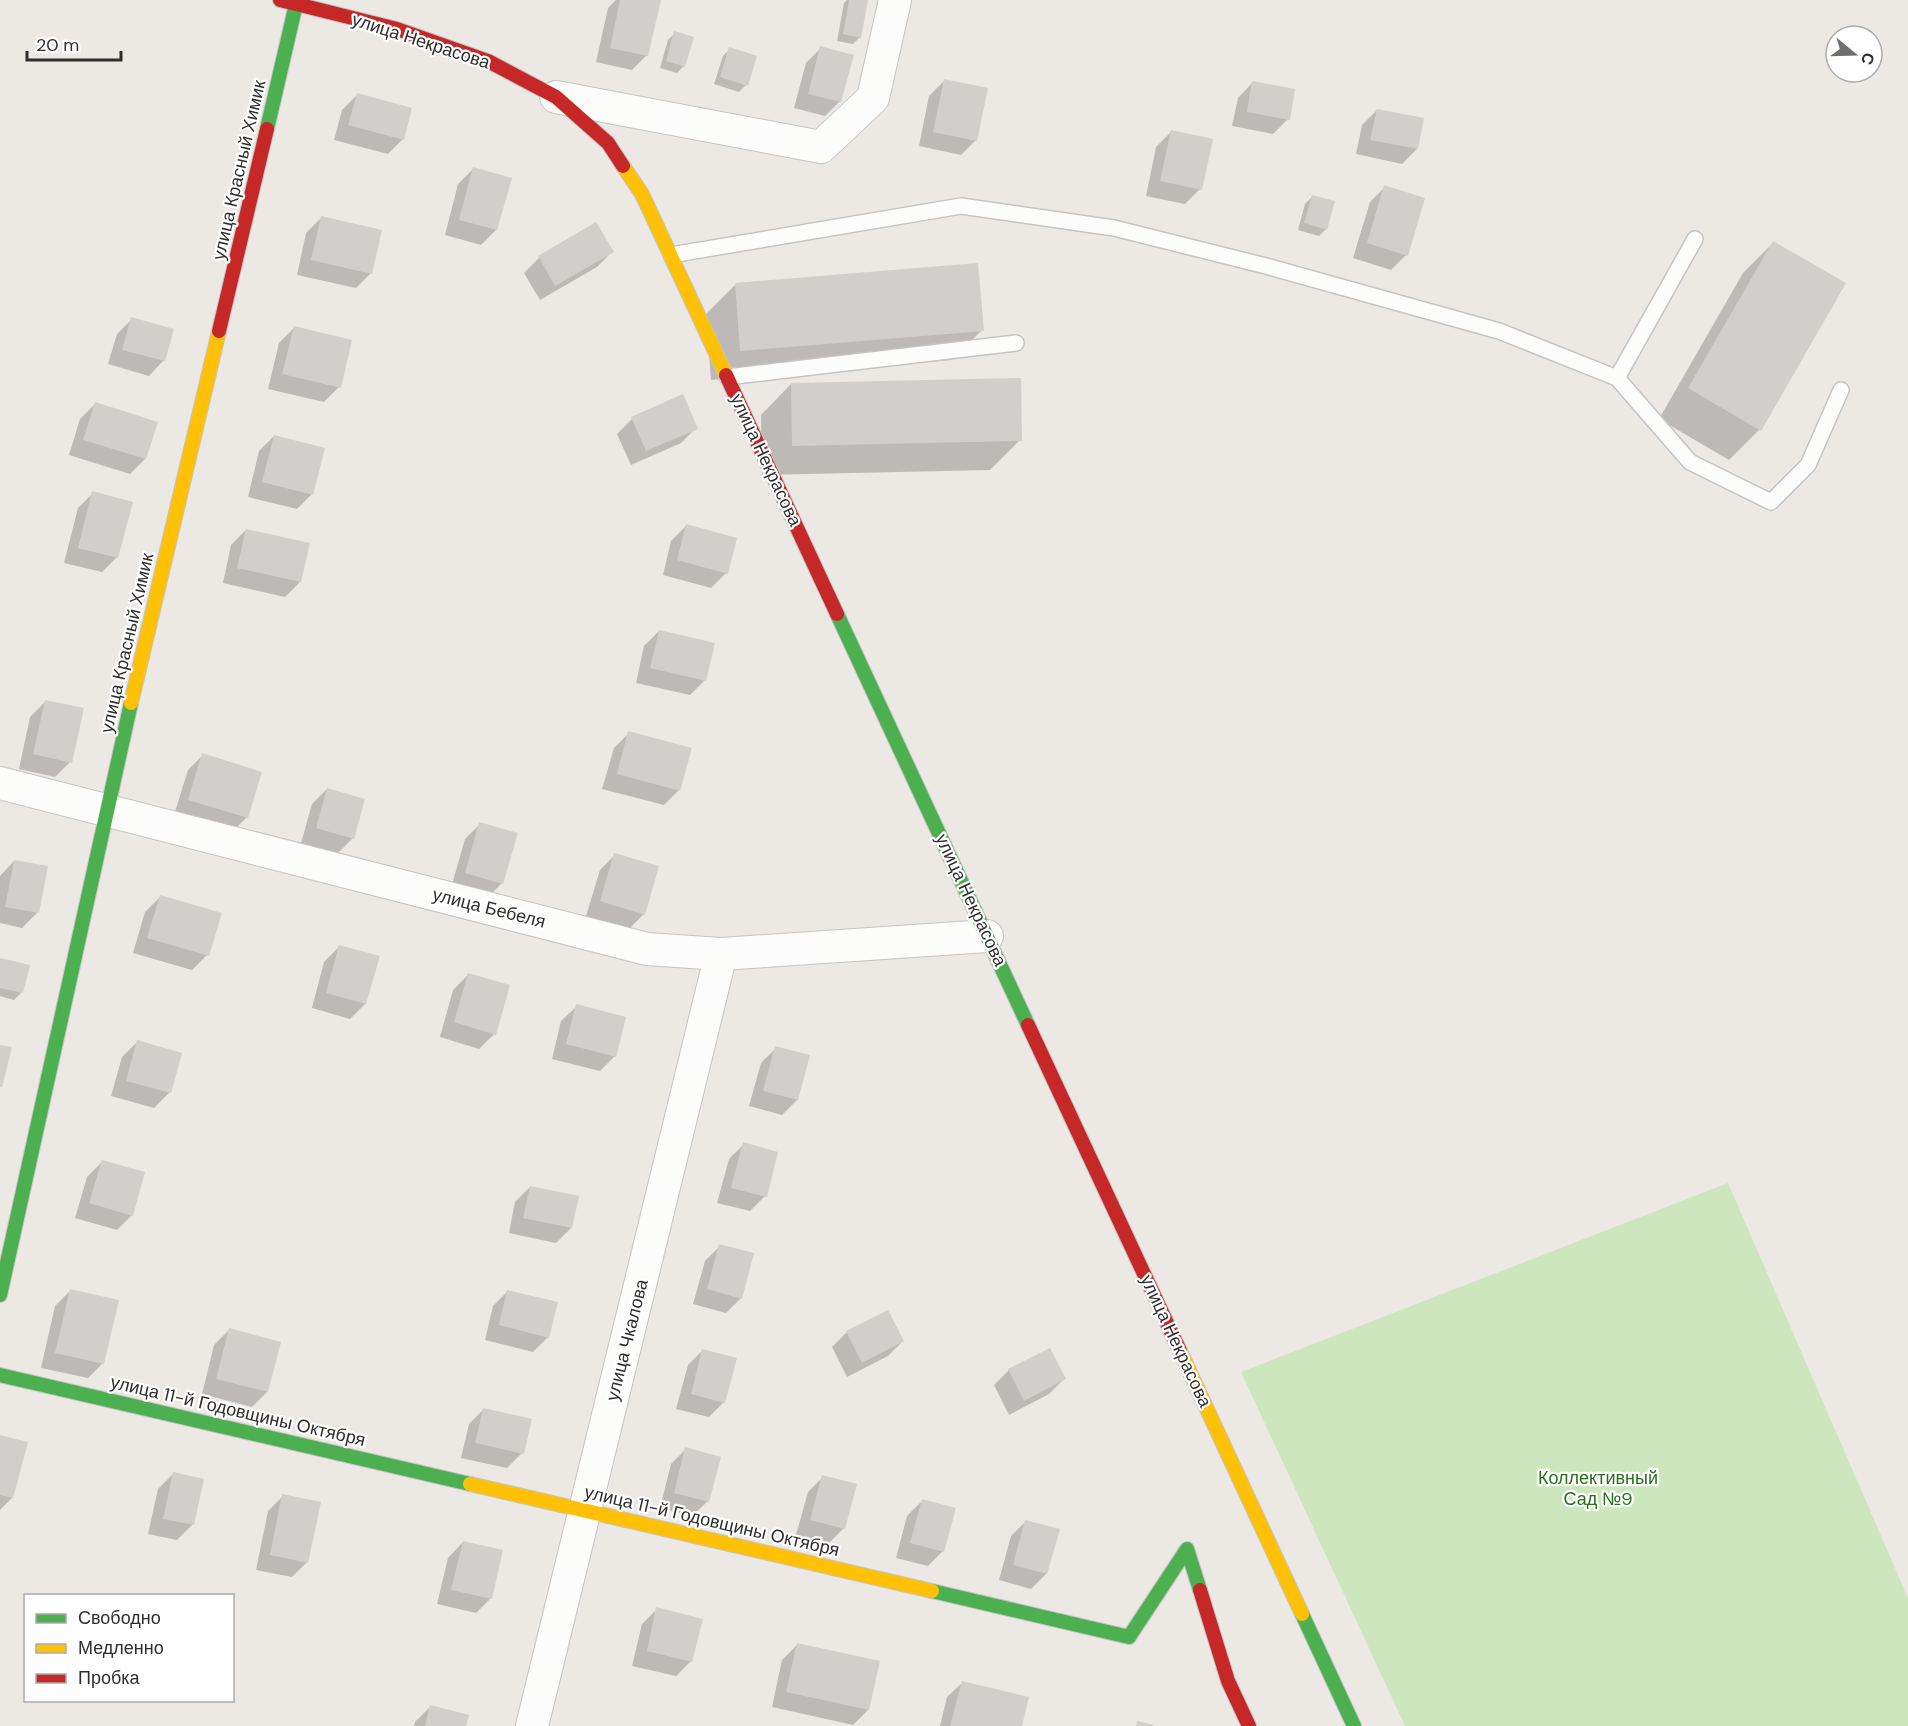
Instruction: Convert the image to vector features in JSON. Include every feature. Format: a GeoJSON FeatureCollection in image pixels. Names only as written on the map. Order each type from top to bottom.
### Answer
{"type":"FeatureCollection","features":[{"type":"Feature","properties":{"kind":"street","name":"улица Некрасова"},"geometry":{"type":"LineString","coordinates":[[280,0],[297,2],[397,29],[489,61],[556,97],[609,143],[642,194],[1354,1726]]}},
{"type":"Feature","properties":{"kind":"street","name":"улица Некрасова"},"geometry":{"type":"LineString","coordinates":[[556,97],[821,147],[873,98],[895,0]]}},
{"type":"Feature","properties":{"kind":"street","name":"улица Красный Химик"},"geometry":{"type":"LineString","coordinates":[[0,1295],[106,810],[297,2]]}},
{"type":"Feature","properties":{"kind":"street","name":"улица Бебеля"},"geometry":{"type":"LineString","coordinates":[[0,783],[647,949],[721,954],[987,936]]}},
{"type":"Feature","properties":{"kind":"street","name":"улица Чкалова"},"geometry":{"type":"LineString","coordinates":[[532,1726],[721,954]]}},
{"type":"Feature","properties":{"kind":"street","name":"улица 11-й Годовщины Октября"},"geometry":{"type":"LineString","coordinates":[[0,1375],[1129,1637],[1187,1549],[1228,1681],[1246,1723]]}},
{"type":"Feature","properties":{"kind":"lane"},"geometry":{"type":"LineString","coordinates":[[671,255],[961,206],[1114,228],[1266,266],[1499,331],[1617,378],[1690,462],[1771,502],[1808,465],[1841,390]]}},
{"type":"Feature","properties":{"kind":"lane"},"geometry":{"type":"LineString","coordinates":[[1617,378],[1695,239]]}},
{"type":"Feature","properties":{"kind":"lane"},"geometry":{"type":"LineString","coordinates":[[727,377],[1016,343]]}},
{"type":"Feature","properties":{"kind":"green space","name":"Коллективный Сад №9"},"geometry":{"type":"Polygon","coordinates":[[[1728,1183],[1908,1598],[1908,1726],[1405,1726],[1241,1372],[1728,1183]]]}},
{"type":"Feature","properties":{"kind":"building"},"geometry":{"type":"Polygon","coordinates":[[[620,0],[661,0],[648,56],[610,48],[620,0]]]}},
{"type":"Feature","properties":{"kind":"building"},"geometry":{"type":"Polygon","coordinates":[[[849,0],[868,0],[861,38],[843,34],[849,0]]]}},
{"type":"Feature","properties":{"kind":"building"},"geometry":{"type":"Polygon","coordinates":[[[674,31],[694,37],[685,67],[666,61],[674,31]]]}},
{"type":"Feature","properties":{"kind":"building"},"geometry":{"type":"Polygon","coordinates":[[[820,46],[854,55],[841,102],[808,94],[820,46]]]}},
{"type":"Feature","properties":{"kind":"building"},"geometry":{"type":"Polygon","coordinates":[[[729,47],[757,56],[748,86],[720,77],[729,47]]]}},
{"type":"Feature","properties":{"kind":"building"},"geometry":{"type":"Polygon","coordinates":[[[944,79],[988,88],[977,141],[933,132],[944,79]]]}},
{"type":"Feature","properties":{"kind":"building"},"geometry":{"type":"Polygon","coordinates":[[[1252,81],[1295,89],[1290,120],[1247,112],[1252,81]]]}},
{"type":"Feature","properties":{"kind":"building"},"geometry":{"type":"Polygon","coordinates":[[[357,93],[412,108],[404,140],[348,125],[357,93]]]}},
{"type":"Feature","properties":{"kind":"building"},"geometry":{"type":"Polygon","coordinates":[[[1377,109],[1424,118],[1418,149],[1370,140],[1377,109]]]}},
{"type":"Feature","properties":{"kind":"building"},"geometry":{"type":"Polygon","coordinates":[[[1171,130],[1213,139],[1202,190],[1160,181],[1171,130]]]}},
{"type":"Feature","properties":{"kind":"building"},"geometry":{"type":"Polygon","coordinates":[[[473,167],[512,178],[497,230],[459,220],[473,167]]]}},
{"type":"Feature","properties":{"kind":"building"},"geometry":{"type":"Polygon","coordinates":[[[1384,185],[1425,198],[1408,256],[1367,243],[1384,185]]]}},
{"type":"Feature","properties":{"kind":"building"},"geometry":{"type":"Polygon","coordinates":[[[1312,195],[1335,201],[1327,230],[1304,223],[1312,195]]]}},
{"type":"Feature","properties":{"kind":"building"},"geometry":{"type":"Polygon","coordinates":[[[321,216],[382,230],[372,274],[311,260],[321,216]]]}},
{"type":"Feature","properties":{"kind":"building"},"geometry":{"type":"Polygon","coordinates":[[[596,222],[614,252],[555,286],[538,256],[596,222]]]}},
{"type":"Feature","properties":{"kind":"building"},"geometry":{"type":"Polygon","coordinates":[[[1773,241],[1846,283],[1761,431],[1688,388],[1773,241]]]}},
{"type":"Feature","properties":{"kind":"building"},"geometry":{"type":"Polygon","coordinates":[[[978,263],[984,331],[740,351],[735,283],[978,263]]]}},
{"type":"Feature","properties":{"kind":"building"},"geometry":{"type":"Polygon","coordinates":[[[131,317],[174,329],[165,361],[122,350],[131,317]]]}},
{"type":"Feature","properties":{"kind":"building"},"geometry":{"type":"Polygon","coordinates":[[[294,326],[352,340],[341,388],[282,374],[294,326]]]}},
{"type":"Feature","properties":{"kind":"building"},"geometry":{"type":"Polygon","coordinates":[[[1021,378],[1022,441],[792,446],[791,383],[1021,378]]]}},
{"type":"Feature","properties":{"kind":"building"},"geometry":{"type":"Polygon","coordinates":[[[683,394],[698,429],[646,451],[631,417],[683,394]]]}},
{"type":"Feature","properties":{"kind":"building"},"geometry":{"type":"Polygon","coordinates":[[[95,402],[158,422],[146,459],[83,440],[95,402]]]}},
{"type":"Feature","properties":{"kind":"building"},"geometry":{"type":"Polygon","coordinates":[[[274,435],[325,448],[313,495],[262,482],[274,435]]]}},
{"type":"Feature","properties":{"kind":"building"},"geometry":{"type":"Polygon","coordinates":[[[92,491],[133,502],[118,558],[78,548],[92,491]]]}},
{"type":"Feature","properties":{"kind":"building"},"geometry":{"type":"Polygon","coordinates":[[[686,524],[737,538],[728,574],[677,560],[686,524]]]}},
{"type":"Feature","properties":{"kind":"building"},"geometry":{"type":"Polygon","coordinates":[[[246,529],[310,543],[301,582],[237,568],[246,529]]]}},
{"type":"Feature","properties":{"kind":"building"},"geometry":{"type":"Polygon","coordinates":[[[659,630],[715,643],[706,681],[650,668],[659,630]]]}},
{"type":"Feature","properties":{"kind":"building"},"geometry":{"type":"Polygon","coordinates":[[[45,700],[84,708],[72,763],[33,754],[45,700]]]}},
{"type":"Feature","properties":{"kind":"building"},"geometry":{"type":"Polygon","coordinates":[[[628,731],[692,748],[680,791],[617,774],[628,731]]]}},
{"type":"Feature","properties":{"kind":"building"},"geometry":{"type":"Polygon","coordinates":[[[202,753],[262,772],[248,818],[188,800],[202,753]]]}},
{"type":"Feature","properties":{"kind":"building"},"geometry":{"type":"Polygon","coordinates":[[[327,788],[365,799],[354,839],[316,828],[327,788]]]}},
{"type":"Feature","properties":{"kind":"building"},"geometry":{"type":"Polygon","coordinates":[[[479,822],[518,833],[503,884],[465,873],[479,822]]]}},
{"type":"Feature","properties":{"kind":"building"},"geometry":{"type":"Polygon","coordinates":[[[614,853],[659,866],[645,915],[600,901],[614,853]]]}},
{"type":"Feature","properties":{"kind":"building"},"geometry":{"type":"Polygon","coordinates":[[[14,860],[48,866],[39,913],[5,907],[14,860]]]}},
{"type":"Feature","properties":{"kind":"building"},"geometry":{"type":"Polygon","coordinates":[[[160,895],[222,913],[209,956],[147,938],[160,895]]]}},
{"type":"Feature","properties":{"kind":"building"},"geometry":{"type":"Polygon","coordinates":[[[339,945],[380,956],[366,1004],[326,993],[339,945]]]}},
{"type":"Feature","properties":{"kind":"building"},"geometry":{"type":"Polygon","coordinates":[[[0,958],[30,965],[23,993],[0,988],[0,958]]]}},
{"type":"Feature","properties":{"kind":"building"},"geometry":{"type":"Polygon","coordinates":[[[468,973],[510,985],[496,1035],[454,1022],[468,973]]]}},
{"type":"Feature","properties":{"kind":"building"},"geometry":{"type":"Polygon","coordinates":[[[576,1004],[626,1017],[616,1057],[566,1044],[576,1004]]]}},
{"type":"Feature","properties":{"kind":"building"},"geometry":{"type":"Polygon","coordinates":[[[137,1040],[182,1053],[171,1093],[126,1081],[137,1040]]]}},
{"type":"Feature","properties":{"kind":"building"},"geometry":{"type":"Polygon","coordinates":[[[0,1045],[12,1047],[2,1087],[0,1087],[0,1045]]]}},
{"type":"Feature","properties":{"kind":"building"},"geometry":{"type":"Polygon","coordinates":[[[775,1046],[810,1055],[798,1100],[763,1091],[775,1046]]]}},
{"type":"Feature","properties":{"kind":"building"},"geometry":{"type":"Polygon","coordinates":[[[743,1142],[778,1152],[767,1197],[731,1188],[743,1142]]]}},
{"type":"Feature","properties":{"kind":"building"},"geometry":{"type":"Polygon","coordinates":[[[102,1160],[145,1172],[133,1216],[89,1203],[102,1160]]]}},
{"type":"Feature","properties":{"kind":"building"},"geometry":{"type":"Polygon","coordinates":[[[530,1186],[579,1196],[572,1228],[523,1218],[530,1186]]]}},
{"type":"Feature","properties":{"kind":"building"},"geometry":{"type":"Polygon","coordinates":[[[719,1244],[754,1253],[742,1299],[707,1289],[719,1244]]]}},
{"type":"Feature","properties":{"kind":"building"},"geometry":{"type":"Polygon","coordinates":[[[70,1289],[119,1300],[104,1364],[55,1353],[70,1289]]]}},
{"type":"Feature","properties":{"kind":"building"},"geometry":{"type":"Polygon","coordinates":[[[507,1290],[558,1302],[549,1338],[499,1325],[507,1290]]]}},
{"type":"Feature","properties":{"kind":"building"},"geometry":{"type":"Polygon","coordinates":[[[888,1310],[904,1341],[862,1363],[846,1331],[888,1310]]]}},
{"type":"Feature","properties":{"kind":"building"},"geometry":{"type":"Polygon","coordinates":[[[229,1328],[281,1342],[268,1392],[216,1379],[229,1328]]]}},
{"type":"Feature","properties":{"kind":"building"},"geometry":{"type":"Polygon","coordinates":[[[1050,1348],[1066,1379],[1024,1401],[1008,1369],[1050,1348]]]}},
{"type":"Feature","properties":{"kind":"building"},"geometry":{"type":"Polygon","coordinates":[[[702,1349],[737,1358],[725,1403],[691,1394],[702,1349]]]}},
{"type":"Feature","properties":{"kind":"building"},"geometry":{"type":"Polygon","coordinates":[[[483,1408],[532,1419],[524,1454],[475,1443],[483,1408]]]}},
{"type":"Feature","properties":{"kind":"building"},"geometry":{"type":"Polygon","coordinates":[[[0,1435],[28,1442],[13,1498],[0,1495],[0,1435]]]}},
{"type":"Feature","properties":{"kind":"building"},"geometry":{"type":"Polygon","coordinates":[[[685,1447],[721,1457],[709,1502],[674,1493],[685,1447]]]}},
{"type":"Feature","properties":{"kind":"building"},"geometry":{"type":"Polygon","coordinates":[[[173,1472],[204,1479],[194,1525],[163,1519],[173,1472]]]}},
{"type":"Feature","properties":{"kind":"building"},"geometry":{"type":"Polygon","coordinates":[[[822,1475],[857,1484],[845,1529],[810,1520],[822,1475]]]}},
{"type":"Feature","properties":{"kind":"building"},"geometry":{"type":"Polygon","coordinates":[[[282,1494],[321,1502],[308,1563],[270,1555],[282,1494]]]}},
{"type":"Feature","properties":{"kind":"building"},"geometry":{"type":"Polygon","coordinates":[[[922,1499],[956,1508],[944,1552],[910,1543],[922,1499]]]}},
{"type":"Feature","properties":{"kind":"building"},"geometry":{"type":"Polygon","coordinates":[[[1025,1520],[1060,1529],[1047,1574],[1013,1565],[1025,1520]]]}},
{"type":"Feature","properties":{"kind":"building"},"geometry":{"type":"Polygon","coordinates":[[[463,1541],[503,1550],[492,1599],[451,1590],[463,1541]]]}},
{"type":"Feature","properties":{"kind":"building"},"geometry":{"type":"Polygon","coordinates":[[[656,1607],[703,1619],[692,1662],[647,1651],[656,1607]]]}},
{"type":"Feature","properties":{"kind":"building"},"geometry":{"type":"Polygon","coordinates":[[[797,1643],[880,1661],[869,1710],[786,1692],[797,1643]]]}},
{"type":"Feature","properties":{"kind":"building"},"geometry":{"type":"Polygon","coordinates":[[[962,1681],[1029,1697],[1022,1726],[950,1726],[962,1681]]]}},
{"type":"Feature","properties":{"kind":"building"},"geometry":{"type":"Polygon","coordinates":[[[430,1705],[469,1715],[466,1726],[425,1726],[430,1705]]]}},
{"type":"Feature","properties":{"kind":"building"},"geometry":{"type":"Polygon","coordinates":[[[1137,1721],[1154,1725],[1154,1726],[1136,1726],[1137,1721]]]}},
{"type":"Feature","properties":{"kind":"traffic: fast"},"geometry":{"type":"LineString","coordinates":[[267,129],[297,0]]}},
{"type":"Feature","properties":{"kind":"traffic: fast"},"geometry":{"type":"LineString","coordinates":[[837,614],[1028,1025]]}},
{"type":"Feature","properties":{"kind":"traffic: fast"},"geometry":{"type":"LineString","coordinates":[[0,1295],[131,703]]}},
{"type":"Feature","properties":{"kind":"traffic: fast"},"geometry":{"type":"LineString","coordinates":[[0,1375],[470,1484]]}},
{"type":"Feature","properties":{"kind":"traffic: fast"},"geometry":{"type":"LineString","coordinates":[[932,1591],[1129,1637],[1187,1549],[1200,1590]]}},
{"type":"Feature","properties":{"kind":"traffic: fast"},"geometry":{"type":"LineString","coordinates":[[1302,1614],[1354,1726]]}},
{"type":"Feature","properties":{"kind":"traffic: slow"},"geometry":{"type":"LineString","coordinates":[[623,166],[642,194],[726,375]]}},
{"type":"Feature","properties":{"kind":"traffic: slow"},"geometry":{"type":"LineString","coordinates":[[131,703],[219,331]]}},
{"type":"Feature","properties":{"kind":"traffic: slow"},"geometry":{"type":"LineString","coordinates":[[1180,1351],[1302,1614]]}},
{"type":"Feature","properties":{"kind":"traffic: slow"},"geometry":{"type":"LineString","coordinates":[[470,1484],[932,1591]]}},
{"type":"Feature","properties":{"kind":"traffic: jam"},"geometry":{"type":"LineString","coordinates":[[280,0],[397,29],[488,61],[556,97],[608,143],[623,166]]}},
{"type":"Feature","properties":{"kind":"traffic: jam"},"geometry":{"type":"LineString","coordinates":[[219,331],[267,129]]}},
{"type":"Feature","properties":{"kind":"traffic: jam"},"geometry":{"type":"LineString","coordinates":[[726,375],[837,614]]}},
{"type":"Feature","properties":{"kind":"traffic: jam"},"geometry":{"type":"LineString","coordinates":[[1028,1025],[1180,1351]]}},
{"type":"Feature","properties":{"kind":"traffic: jam"},"geometry":{"type":"LineString","coordinates":[[1200,1590],[1228,1681],[1249,1726]]}}]}
